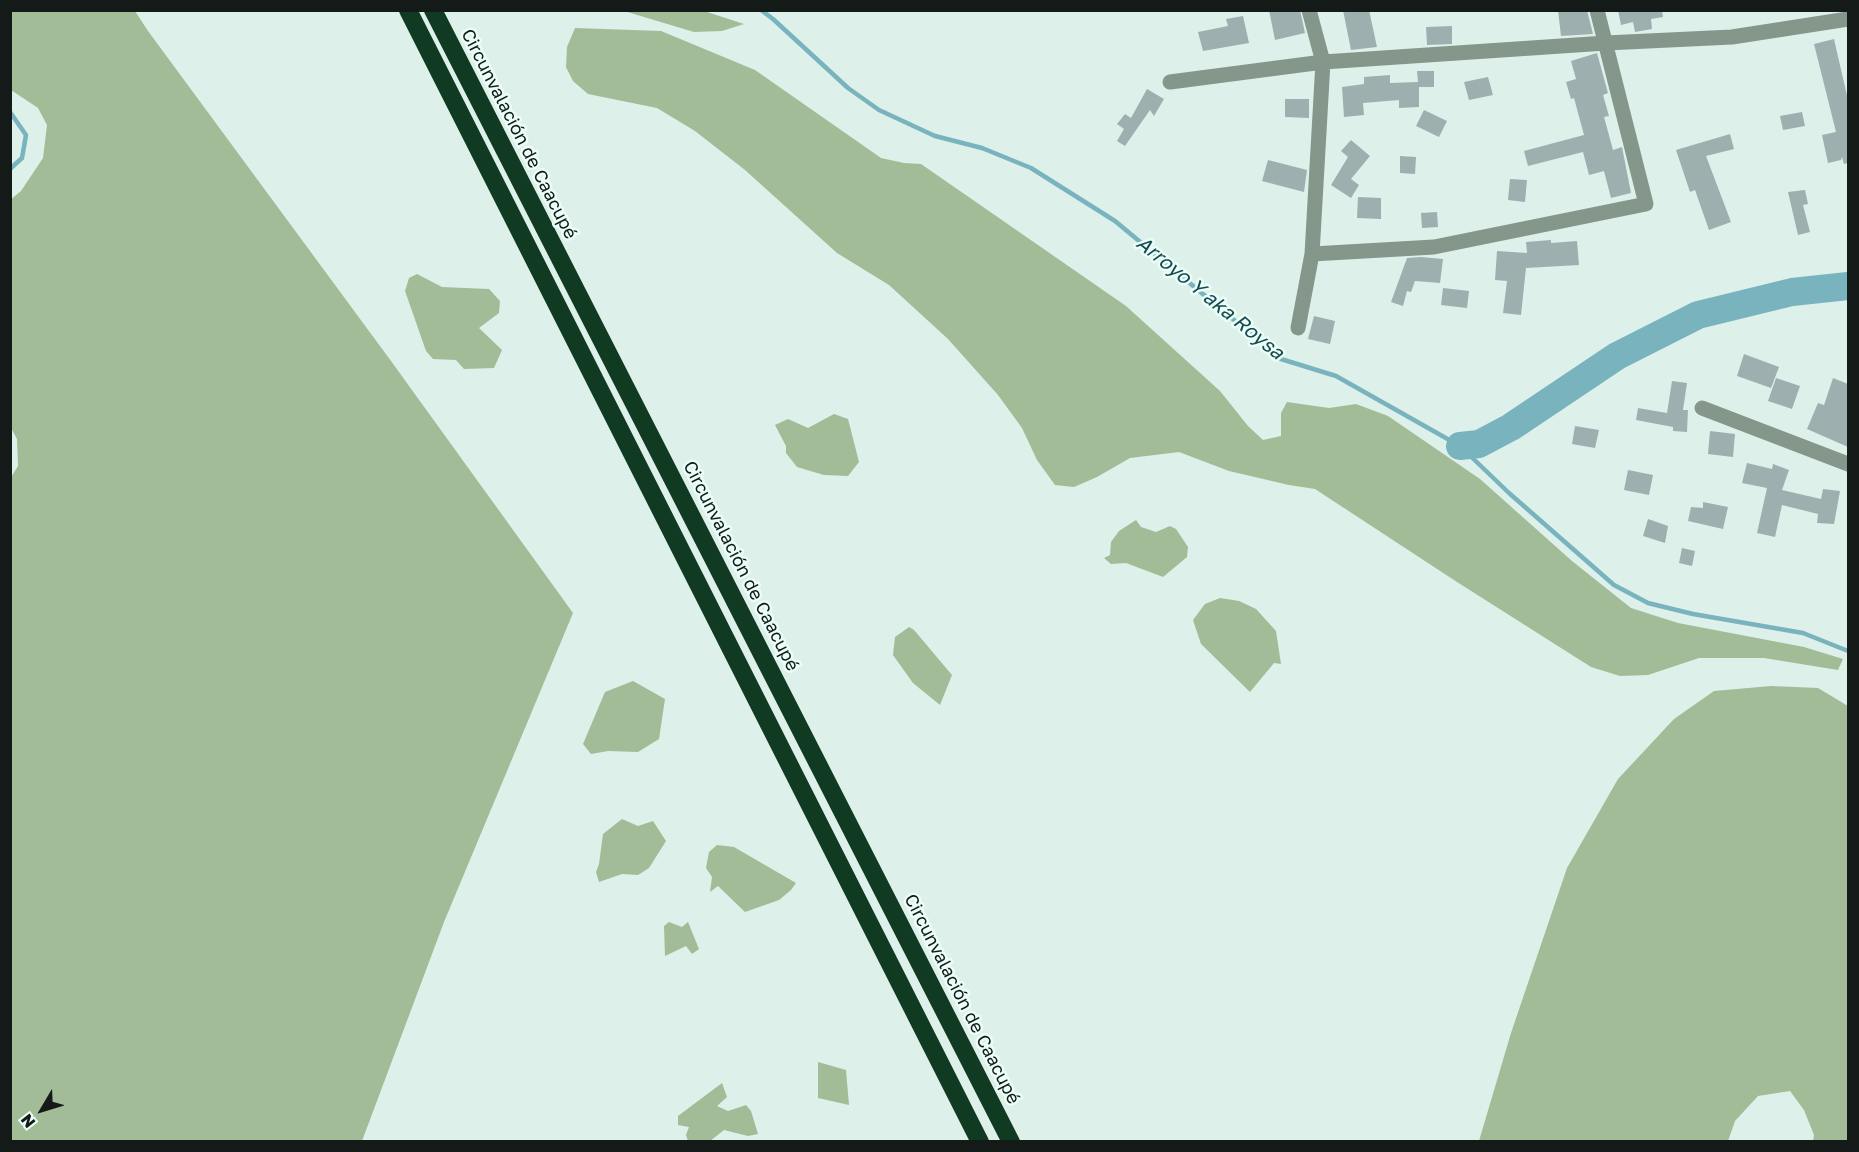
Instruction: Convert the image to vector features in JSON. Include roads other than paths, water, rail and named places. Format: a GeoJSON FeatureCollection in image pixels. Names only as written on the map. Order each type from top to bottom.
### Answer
{"type":"FeatureCollection","features":[{"type":"Feature","properties":{"kind":"highway"},"geometry":{"type":"LineString","coordinates":[[408,10],[980,1142]]}},
{"type":"Feature","properties":{"kind":"highway","name":"Circunvalación de Caacupé"},"geometry":{"type":"LineString","coordinates":[[432,10],[1011,1142]]}},
{"type":"Feature","properties":{"kind":"street"},"geometry":{"type":"LineString","coordinates":[[1298,328],[1312,254],[1323,62],[1309,10]]}},
{"type":"Feature","properties":{"kind":"street"},"geometry":{"type":"LineString","coordinates":[[1312,254],[1434,247],[1646,204],[1597,10]]}},
{"type":"Feature","properties":{"kind":"street"},"geometry":{"type":"LineString","coordinates":[[1170,82],[1323,62],[1732,37],[1848,19]]}},
{"type":"Feature","properties":{"kind":"street"},"geometry":{"type":"LineString","coordinates":[[1702,408],[1848,464]]}},
{"type":"Feature","properties":{"kind":"waterway","name":"Arroyo Y aka Roysa"},"geometry":{"type":"LineString","coordinates":[[761,10],[848,88],[879,110],[935,136],[982,148],[1031,168],[1115,221],[1281,359],[1336,376],[1460,446],[1509,493],[1614,585],[1648,603],[1693,614],[1803,633],[1848,651]]}},
{"type":"Feature","properties":{"kind":"waterway","name":"Arroyo Y aka Roysa"},"geometry":{"type":"LineString","coordinates":[[10,112],[26,135],[22,158],[10,169]]}},
{"type":"Feature","properties":{"kind":"waterway","name":"Arroyo Y aka Roysa"},"geometry":{"type":"LineString","coordinates":[[1460,446],[1479,444],[1511,427],[1617,356],[1698,315],[1792,292],[1848,286]]}}]}
